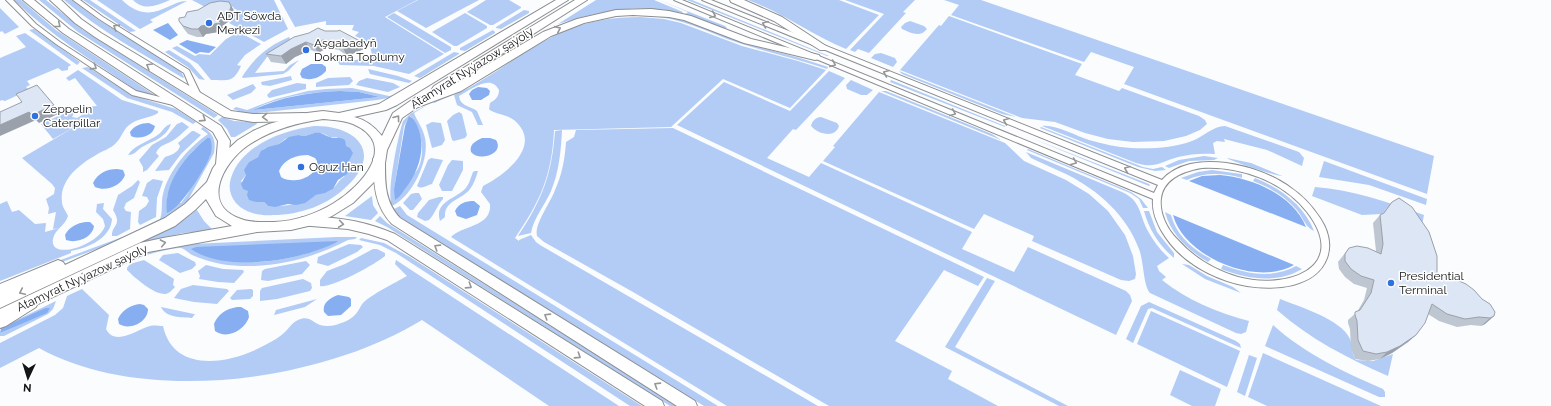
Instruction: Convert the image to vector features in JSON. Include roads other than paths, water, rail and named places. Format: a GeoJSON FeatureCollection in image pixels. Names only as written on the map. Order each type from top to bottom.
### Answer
{"type":"FeatureCollection","features":[{"type":"Feature","properties":{"kind":"highway"},"geometry":{"type":"LineString","coordinates":[[0,321],[30,302]]}},
{"type":"Feature","properties":{"kind":"main road"},"geometry":{"type":"LineString","coordinates":[[28,0],[66,31],[211,124],[222,135],[224,141],[222,164]]}},
{"type":"Feature","properties":{"kind":"main road"},"geometry":{"type":"LineString","coordinates":[[55,0],[98,35],[233,116],[253,118],[304,117],[322,115],[340,116],[362,123],[372,130],[378,140],[381,199],[386,211],[396,222],[690,406]]}},
{"type":"Feature","properties":{"kind":"main road","name":"Atamyrat Nyýazow şaýoly"},"geometry":{"type":"LineString","coordinates":[[340,116],[382,107],[394,102],[563,0]]}},
{"type":"Feature","properties":{"kind":"main road","name":"Atamyrat Nyýazow şaýoly"},"geometry":{"type":"LineString","coordinates":[[380,156],[397,116],[412,105],[582,0]]}},
{"type":"Feature","properties":{"kind":"main road"},"geometry":{"type":"LineString","coordinates":[[735,0],[778,19],[824,48]]}},
{"type":"Feature","properties":{"kind":"main road"},"geometry":{"type":"LineString","coordinates":[[412,105],[457,88],[561,27],[582,20],[612,14],[649,12],[671,14],[751,42],[816,57]]}},
{"type":"Feature","properties":{"kind":"main road"},"geometry":{"type":"LineString","coordinates":[[304,117],[285,122],[257,134],[237,148],[222,164],[213,184],[212,197],[214,203],[222,214],[227,218],[242,224],[260,227],[280,227],[302,222],[328,212],[350,199],[370,179],[380,156]]}},
{"type":"Feature","properties":{"kind":"main road","name":"Atamyrat Nyýazow şaýoly"},"geometry":{"type":"LineString","coordinates":[[0,302],[153,231],[177,217],[193,204],[213,184]]}},
{"type":"Feature","properties":{"kind":"main road"},"geometry":{"type":"LineString","coordinates":[[302,222],[316,221],[355,226],[374,230],[391,237],[657,406]]}},
{"type":"Feature","properties":{"kind":"main road","name":"Atamyrat Nyýazow şaýoly"},"geometry":{"type":"LineString","coordinates":[[0,316],[145,247],[260,227]]}},
{"type":"Feature","properties":{"kind":"main road"},"geometry":{"type":"LineString","coordinates":[[0,290],[81,257],[115,248]]}},
{"type":"Feature","properties":{"kind":"street"},"geometry":{"type":"LineString","coordinates":[[9,0],[34,25],[58,43],[134,93],[182,105]]}},
{"type":"Feature","properties":{"kind":"street"},"geometry":{"type":"LineString","coordinates":[[76,0],[101,18],[187,72],[197,95]]}},
{"type":"Feature","properties":{"kind":"street"},"geometry":{"type":"LineString","coordinates":[[677,0],[1158,197]]}},
{"type":"Feature","properties":{"kind":"street"},"geometry":{"type":"LineString","coordinates":[[704,0],[1163,184]]}},
{"type":"Feature","properties":{"kind":"street"},"geometry":{"type":"LineString","coordinates":[[1209,165],[1241,169],[1270,179],[1289,190],[1302,201],[1317,219],[1323,231],[1326,244],[1322,261],[1315,270],[1304,278],[1282,284],[1256,284],[1218,274],[1201,265],[1186,254],[1169,236],[1159,217],[1156,205],[1163,184],[1171,176],[1181,170],[1209,165]]}},
{"type":"Feature","properties":{"kind":"place","name":"ADT Söwda Merkezi"},"geometry":{"type":"Point","coordinates":[209,23]}},
{"type":"Feature","properties":{"kind":"place","name":"Aşgabadyň Dokma Toplumy"},"geometry":{"type":"Point","coordinates":[306,50]}},
{"type":"Feature","properties":{"kind":"place","name":"Zeppelin Caterpillar"},"geometry":{"type":"Point","coordinates":[35,116]}},
{"type":"Feature","properties":{"kind":"place","name":"Oguz Han"},"geometry":{"type":"Point","coordinates":[301,167]}},
{"type":"Feature","properties":{"kind":"place","name":"Presidential Terminal"},"geometry":{"type":"Point","coordinates":[1391,283]}}]}
